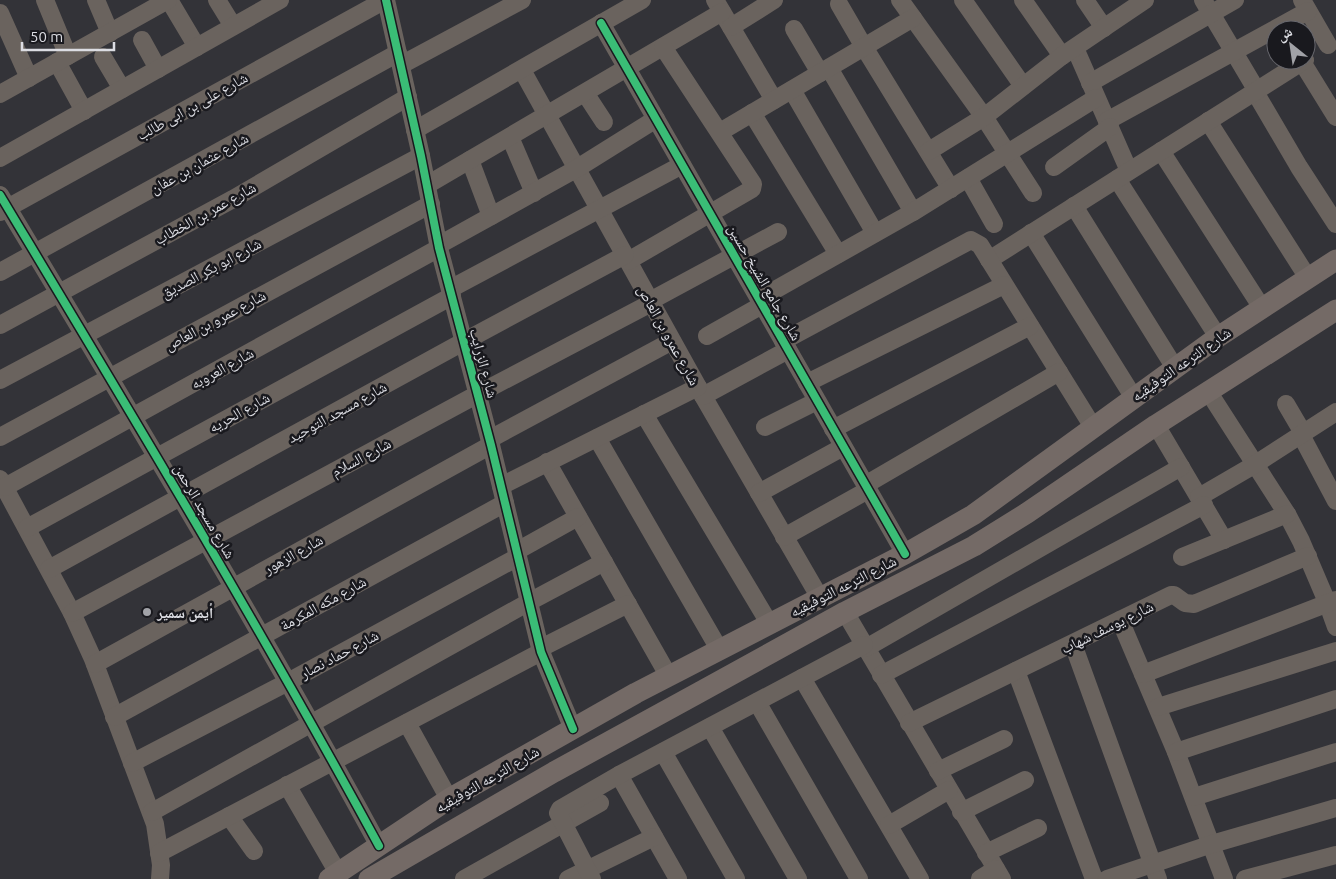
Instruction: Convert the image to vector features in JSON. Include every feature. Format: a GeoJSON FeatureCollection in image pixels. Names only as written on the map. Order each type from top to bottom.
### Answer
{"type":"FeatureCollection","features":[{"type":"Feature","properties":{"kind":"main road","name":"شارع الترعه التوفيقيه"},"geometry":{"type":"LineString","coordinates":[[333,876],[449,799],[668,675],[905,554],[973,516],[1175,368],[1336,260]]}},
{"type":"Feature","properties":{"kind":"main road","name":"شارع الترعه التوفيقيه"},"geometry":{"type":"LineString","coordinates":[[369,879],[554,772],[846,612],[974,546],[1027,513],[1156,424],[1336,310]]}},
{"type":"Feature","properties":{"kind":"street"},"geometry":{"type":"LineString","coordinates":[[45,0],[63,59],[84,111]]}},
{"type":"Feature","properties":{"kind":"street"},"geometry":{"type":"LineString","coordinates":[[96,0],[110,33]]}},
{"type":"Feature","properties":{"kind":"street"},"geometry":{"type":"LineString","coordinates":[[217,0],[233,26]]}},
{"type":"Feature","properties":{"kind":"street"},"geometry":{"type":"LineString","coordinates":[[0,158],[280,0]]}},
{"type":"Feature","properties":{"kind":"street","name":"شارع الزرايب"},"geometry":{"type":"LineString","coordinates":[[385,0],[421,156],[439,247],[478,394],[541,650],[573,729]]}},
{"type":"Feature","properties":{"kind":"street","name":"شارع على بن ابى طالب"},"geometry":{"type":"LineString","coordinates":[[3,205],[385,0]]}},
{"type":"Feature","properties":{"kind":"street","name":"شارع عثمان بن عفان"},"geometry":{"type":"LineString","coordinates":[[0,272],[399,59],[522,0]]}},
{"type":"Feature","properties":{"kind":"street"},"geometry":{"type":"LineString","coordinates":[[415,130],[642,0]]}},
{"type":"Feature","properties":{"kind":"street"},"geometry":{"type":"LineString","coordinates":[[900,0],[984,117],[1033,193]]}},
{"type":"Feature","properties":{"kind":"street"},"geometry":{"type":"LineString","coordinates":[[963,0],[1023,86]]}},
{"type":"Feature","properties":{"kind":"street"},"geometry":{"type":"LineString","coordinates":[[1023,0],[1068,52],[1093,90],[1108,124],[1123,175],[1218,338]]}},
{"type":"Feature","properties":{"kind":"street"},"geometry":{"type":"LineString","coordinates":[[1085,0],[1104,28]]}},
{"type":"Feature","properties":{"kind":"street"},"geometry":{"type":"LineString","coordinates":[[706,336],[838,254],[913,212],[1008,153],[1207,7],[1235,0]]}},
{"type":"Feature","properties":{"kind":"street"},"geometry":{"type":"LineString","coordinates":[[0,94],[110,33],[163,1],[197,47]]}},
{"type":"Feature","properties":{"kind":"street"},"geometry":{"type":"LineString","coordinates":[[929,151],[984,117],[1068,52],[1143,1]]}},
{"type":"Feature","properties":{"kind":"street"},"geometry":{"type":"LineString","coordinates":[[427,185],[723,13],[766,2]]}},
{"type":"Feature","properties":{"kind":"street"},"geometry":{"type":"LineString","coordinates":[[839,4],[951,189]]}},
{"type":"Feature","properties":{"kind":"street"},"geometry":{"type":"LineString","coordinates":[[1054,167],[1108,124],[1234,52],[1305,6],[1332,43],[1316,53]]}},
{"type":"Feature","properties":{"kind":"street"},"geometry":{"type":"LineString","coordinates":[[1207,7],[1299,167],[1336,224]]}},
{"type":"Feature","properties":{"kind":"street"},"geometry":{"type":"LineString","coordinates":[[0,13],[29,78]]}},
{"type":"Feature","properties":{"kind":"street"},"geometry":{"type":"LineString","coordinates":[[723,13],[774,100]]}},
{"type":"Feature","properties":{"kind":"street"},"geometry":{"type":"LineString","coordinates":[[664,46],[720,132],[913,18]]}},
{"type":"Feature","properties":{"kind":"street","name":"شارع جامع الشيخ حسين"},"geometry":{"type":"LineString","coordinates":[[602,23],[905,554]]}},
{"type":"Feature","properties":{"kind":"street"},"geometry":{"type":"LineString","coordinates":[[794,29],[824,70],[913,212]]}},
{"type":"Feature","properties":{"kind":"street"},"geometry":{"type":"LineString","coordinates":[[142,40],[158,69]]}},
{"type":"Feature","properties":{"kind":"street"},"geometry":{"type":"LineString","coordinates":[[103,57],[122,89]]}},
{"type":"Feature","properties":{"kind":"street","name":"شارع عمرو بن العاص"},"geometry":{"type":"LineString","coordinates":[[522,70],[700,392],[820,598]]}},
{"type":"Feature","properties":{"kind":"street"},"geometry":{"type":"LineString","coordinates":[[1093,427],[989,260],[1289,70]]}},
{"type":"Feature","properties":{"kind":"street"},"geometry":{"type":"LineString","coordinates":[[1310,70],[1336,117]]}},
{"type":"Feature","properties":{"kind":"street"},"geometry":{"type":"LineString","coordinates":[[792,90],[876,233]]}},
{"type":"Feature","properties":{"kind":"street"},"geometry":{"type":"LineString","coordinates":[[585,93],[604,122]]}},
{"type":"Feature","properties":{"kind":"street","name":"شارع عمر بن الخطاب"},"geometry":{"type":"LineString","coordinates":[[0,325],[233,199],[408,97]]}},
{"type":"Feature","properties":{"kind":"street"},"geometry":{"type":"LineString","coordinates":[[752,113],[838,254]]}},
{"type":"Feature","properties":{"kind":"street","name":"شارع العروبه"},"geometry":{"type":"LineString","coordinates":[[2,483],[134,417],[534,193],[656,119]]}},
{"type":"Feature","properties":{"kind":"street"},"geometry":{"type":"LineString","coordinates":[[1208,121],[1308,278]]}},
{"type":"Feature","properties":{"kind":"street","name":"شارع مسجد التوحيد"},"geometry":{"type":"LineString","coordinates":[[49,570],[463,342],[710,214],[752,189],[753,184],[720,132]]}},
{"type":"Feature","properties":{"kind":"street"},"geometry":{"type":"LineString","coordinates":[[510,137],[534,193]]}},
{"type":"Feature","properties":{"kind":"street"},"geometry":{"type":"LineString","coordinates":[[1161,150],[1262,308]]}},
{"type":"Feature","properties":{"kind":"street","name":"شارع ابو بكر الصديق"},"geometry":{"type":"LineString","coordinates":[[0,380],[421,156]]}},
{"type":"Feature","properties":{"kind":"street"},"geometry":{"type":"LineString","coordinates":[[470,160],[491,216]]}},
{"type":"Feature","properties":{"kind":"street","name":"شارع الحريه"},"geometry":{"type":"LineString","coordinates":[[27,528],[599,209],[682,165]]}},
{"type":"Feature","properties":{"kind":"street"},"geometry":{"type":"LineString","coordinates":[[968,178],[994,224]]}},
{"type":"Feature","properties":{"kind":"street","name":"شارع عمرو بن العاص"},"geometry":{"type":"LineString","coordinates":[[0,437],[431,204]]}},
{"type":"Feature","properties":{"kind":"street","name":"شارع مسجد الرحمن"},"geometry":{"type":"LineString","coordinates":[[3,205],[59,292],[234,587],[312,723],[379,846]]}},
{"type":"Feature","properties":{"kind":"street"},"geometry":{"type":"LineString","coordinates":[[1074,206],[1175,368]]}},
{"type":"Feature","properties":{"kind":"street"},"geometry":{"type":"LineString","coordinates":[[651,302],[778,232]]}},
{"type":"Feature","properties":{"kind":"street"},"geometry":{"type":"LineString","coordinates":[[1031,233],[1134,398]]}},
{"type":"Feature","properties":{"kind":"street","name":"شارع مكه المكرمة"},"geometry":{"type":"LineString","coordinates":[[114,717],[262,636],[503,494],[547,462],[644,414],[700,392],[971,240],[975,240],[980,244],[989,260]]}},
{"type":"Feature","properties":{"kind":"street"},"geometry":{"type":"LineString","coordinates":[[807,383],[1004,285]]}},
{"type":"Feature","properties":{"kind":"street","name":"شارع السلام"},"geometry":{"type":"LineString","coordinates":[[72,613],[651,302]]}},
{"type":"Feature","properties":{"kind":"street"},"geometry":{"type":"LineString","coordinates":[[833,429],[1030,326]]}},
{"type":"Feature","properties":{"kind":"street","name":"شارع الزهور"},"geometry":{"type":"LineString","coordinates":[[95,664],[672,341]]}},
{"type":"Feature","properties":{"kind":"street"},"geometry":{"type":"LineString","coordinates":[[784,537],[1059,372]]}},
{"type":"Feature","properties":{"kind":"street"},"geometry":{"type":"LineString","coordinates":[[1208,391],[1287,514],[1332,601],[1336,627]]}},
{"type":"Feature","properties":{"kind":"street"},"geometry":{"type":"LineString","coordinates":[[765,427],[817,401]]}},
{"type":"Feature","properties":{"kind":"street"},"geometry":{"type":"LineString","coordinates":[[1286,404],[1336,501]]}},
{"type":"Feature","properties":{"kind":"street"},"geometry":{"type":"LineString","coordinates":[[881,675],[1201,501],[1336,412]]}},
{"type":"Feature","properties":{"kind":"street"},"geometry":{"type":"LineString","coordinates":[[644,414],[769,624]]}},
{"type":"Feature","properties":{"kind":"street"},"geometry":{"type":"LineString","coordinates":[[1156,424],[1224,540]]}},
{"type":"Feature","properties":{"kind":"street"},"geometry":{"type":"LineString","coordinates":[[596,438],[719,650]]}},
{"type":"Feature","properties":{"kind":"street"},"geometry":{"type":"LineString","coordinates":[[759,492],[843,447]]}},
{"type":"Feature","properties":{"kind":"street"},"geometry":{"type":"LineString","coordinates":[[547,462],[668,675]]}},
{"type":"Feature","properties":{"kind":"street"},"geometry":{"type":"LineString","coordinates":[[590,874],[562,824],[558,810],[619,775],[756,702],[865,647],[1181,467]]}},
{"type":"Feature","properties":{"kind":"street"},"geometry":{"type":"LineString","coordinates":[[2,483],[72,613],[95,664],[152,812],[158,836],[161,865],[160,879]]}},
{"type":"Feature","properties":{"kind":"street"},"geometry":{"type":"LineString","coordinates":[[1182,557],[1287,514]]}},
{"type":"Feature","properties":{"kind":"street","name":"شارع حماد نصار"},"geometry":{"type":"LineString","coordinates":[[132,763],[288,682],[578,518]]}},
{"type":"Feature","properties":{"kind":"street","name":"شارع يوسف شهاب"},"geometry":{"type":"LineString","coordinates":[[910,723],[1171,596],[1174,595],[1190,604],[1194,604],[1308,556]]}},
{"type":"Feature","properties":{"kind":"street"},"geometry":{"type":"LineString","coordinates":[[152,812],[604,562]]}},
{"type":"Feature","properties":{"kind":"street"},"geometry":{"type":"LineString","coordinates":[[1143,674],[1332,601]]}},
{"type":"Feature","properties":{"kind":"street"},"geometry":{"type":"LineString","coordinates":[[159,853],[628,604]]}},
{"type":"Feature","properties":{"kind":"street"},"geometry":{"type":"LineString","coordinates":[[846,612],[948,790],[999,874],[980,879]]}},
{"type":"Feature","properties":{"kind":"street"},"geometry":{"type":"LineString","coordinates":[[1120,620],[1194,796],[1224,879]]}},
{"type":"Feature","properties":{"kind":"street"},"geometry":{"type":"LineString","coordinates":[[1073,644],[1155,871]]}},
{"type":"Feature","properties":{"kind":"street"},"geometry":{"type":"LineString","coordinates":[[1158,707],[1336,651]]}},
{"type":"Feature","properties":{"kind":"street"},"geometry":{"type":"LineString","coordinates":[[1016,671],[1094,879]]}},
{"type":"Feature","properties":{"kind":"street"},"geometry":{"type":"LineString","coordinates":[[802,678],[920,879]]}},
{"type":"Feature","properties":{"kind":"street"},"geometry":{"type":"LineString","coordinates":[[1176,752],[1336,699]]}},
{"type":"Feature","properties":{"kind":"street"},"geometry":{"type":"LineString","coordinates":[[756,702],[859,879]]}},
{"type":"Feature","properties":{"kind":"street"},"geometry":{"type":"LineString","coordinates":[[407,723],[449,799]]}},
{"type":"Feature","properties":{"kind":"street"},"geometry":{"type":"LineString","coordinates":[[710,727],[798,879]]}},
{"type":"Feature","properties":{"kind":"street"},"geometry":{"type":"LineString","coordinates":[[938,771],[1004,739]]}},
{"type":"Feature","properties":{"kind":"street"},"geometry":{"type":"LineString","coordinates":[[663,752],[736,879]]}},
{"type":"Feature","properties":{"kind":"street"},"geometry":{"type":"LineString","coordinates":[[1194,796],[1336,752]]}},
{"type":"Feature","properties":{"kind":"street"},"geometry":{"type":"LineString","coordinates":[[619,775],[677,879]]}},
{"type":"Feature","properties":{"kind":"street"},"geometry":{"type":"LineString","coordinates":[[961,812],[1025,780]]}},
{"type":"Feature","properties":{"kind":"street"},"geometry":{"type":"LineString","coordinates":[[287,785],[333,876]]}},
{"type":"Feature","properties":{"kind":"street"},"geometry":{"type":"LineString","coordinates":[[889,825],[948,790]]}},
{"type":"Feature","properties":{"kind":"street"},"geometry":{"type":"LineString","coordinates":[[464,879],[600,803]]}},
{"type":"Feature","properties":{"kind":"street"},"geometry":{"type":"LineString","coordinates":[[1107,879],[1155,871],[1212,844],[1336,808]]}},
{"type":"Feature","properties":{"kind":"street"},"geometry":{"type":"LineString","coordinates":[[229,816],[254,851]]}},
{"type":"Feature","properties":{"kind":"street"},"geometry":{"type":"LineString","coordinates":[[986,854],[1038,828]]}},
{"type":"Feature","properties":{"kind":"street"},"geometry":{"type":"LineString","coordinates":[[568,879],[590,874],[654,837]]}},
{"type":"Feature","properties":{"kind":"street"},"geometry":{"type":"LineString","coordinates":[[1245,879],[1336,855]]}},
{"type":"Feature","properties":{"kind":"cycle path"},"geometry":{"type":"LineString","coordinates":[[386,0],[421,156],[439,248],[491,445],[541,652],[573,729]]}},
{"type":"Feature","properties":{"kind":"cycle path"},"geometry":{"type":"LineString","coordinates":[[601,23],[905,554]]}},
{"type":"Feature","properties":{"kind":"cycle path"},"geometry":{"type":"LineString","coordinates":[[0,195],[240,600],[334,763],[379,846]]}},
{"type":"Feature","properties":{"kind":"place","name":"أيمن سمير"},"geometry":{"type":"Point","coordinates":[147,612]}}]}
